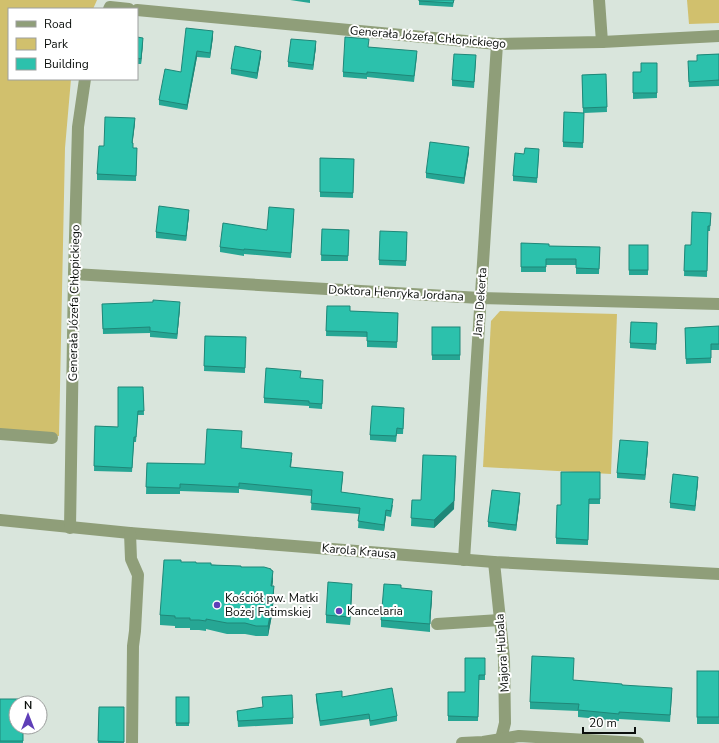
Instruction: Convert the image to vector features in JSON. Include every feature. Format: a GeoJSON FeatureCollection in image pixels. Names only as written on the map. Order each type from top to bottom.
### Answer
{"type":"FeatureCollection","features":[{"type":"Feature","properties":{"kind":"street"},"geometry":{"type":"LineString","coordinates":[[599,0],[602,42]]}},
{"type":"Feature","properties":{"kind":"street"},"geometry":{"type":"LineString","coordinates":[[110,5],[125,8]]}},
{"type":"Feature","properties":{"kind":"street","name":"Generała Józefa Chłopickiego"},"geometry":{"type":"LineString","coordinates":[[138,10],[497,44],[602,42],[719,36]]}},
{"type":"Feature","properties":{"kind":"street","name":"Jana Dekerta"},"geometry":{"type":"LineString","coordinates":[[464,560],[497,44]]}},
{"type":"Feature","properties":{"kind":"street","name":"Generała Józefa Chłopickiego"},"geometry":{"type":"LineString","coordinates":[[70,528],[78,127],[86,80]]}},
{"type":"Feature","properties":{"kind":"street","name":"Doktora Henryka Jordana"},"geometry":{"type":"LineString","coordinates":[[74,274],[480,298],[719,304]]}},
{"type":"Feature","properties":{"kind":"street"},"geometry":{"type":"LineString","coordinates":[[0,434],[52,438]]}},
{"type":"Feature","properties":{"kind":"street","name":"Karola Krausa"},"geometry":{"type":"LineString","coordinates":[[0,520],[70,528],[464,560],[719,574]]}},
{"type":"Feature","properties":{"kind":"street"},"geometry":{"type":"LineString","coordinates":[[130,533],[131,559],[138,575],[133,646],[132,743]]}},
{"type":"Feature","properties":{"kind":"street","name":"Majora Hubala"},"geometry":{"type":"LineString","coordinates":[[494,562],[504,658],[504,724],[500,741]]}},
{"type":"Feature","properties":{"kind":"street"},"geometry":{"type":"LineString","coordinates":[[437,624],[500,620]]}},
{"type":"Feature","properties":{"kind":"street"},"geometry":{"type":"LineString","coordinates":[[462,743],[500,741],[519,736],[638,743]]}},
{"type":"Feature","properties":{"kind":"green space"},"geometry":{"type":"Polygon","coordinates":[[[0,0],[97,0],[93,8],[8,8],[8,80],[71,80],[65,148],[59,436],[0,431],[0,0]]]}},
{"type":"Feature","properties":{"kind":"green space"},"geometry":{"type":"Polygon","coordinates":[[[687,0],[719,0],[719,23],[689,24],[687,0]]]}},
{"type":"Feature","properties":{"kind":"green space"},"geometry":{"type":"Polygon","coordinates":[[[500,311],[617,314],[611,474],[483,467],[491,321],[500,311]]]}},
{"type":"Feature","properties":{"kind":"building"},"geometry":{"type":"Polygon","coordinates":[[[419,0],[454,0],[453,3],[419,0]]]}},
{"type":"Feature","properties":{"kind":"building"},"geometry":{"type":"Polygon","coordinates":[[[186,28],[213,31],[210,53],[197,51],[187,105],[159,100],[165,69],[181,72],[186,28]]]}},
{"type":"Feature","properties":{"kind":"building"},"geometry":{"type":"Polygon","coordinates":[[[138,37],[143,38],[141,59],[138,58],[138,37]]]}},
{"type":"Feature","properties":{"kind":"building"},"geometry":{"type":"Polygon","coordinates":[[[345,37],[369,39],[368,47],[417,51],[414,76],[367,72],[367,74],[343,72],[345,37]]]}},
{"type":"Feature","properties":{"kind":"building"},"geometry":{"type":"Polygon","coordinates":[[[291,39],[316,41],[313,65],[288,62],[291,39]]]}},
{"type":"Feature","properties":{"kind":"building"},"geometry":{"type":"Polygon","coordinates":[[[235,46],[261,51],[257,73],[231,69],[235,46]]]}},
{"type":"Feature","properties":{"kind":"building"},"geometry":{"type":"Polygon","coordinates":[[[454,54],[476,55],[474,82],[452,80],[454,54]]]}},
{"type":"Feature","properties":{"kind":"building"},"geometry":{"type":"Polygon","coordinates":[[[719,54],[719,80],[689,82],[688,61],[697,61],[697,55],[719,54]]]}},
{"type":"Feature","properties":{"kind":"building"},"geometry":{"type":"Polygon","coordinates":[[[641,63],[657,63],[657,93],[633,93],[633,72],[641,72],[641,63]]]}},
{"type":"Feature","properties":{"kind":"building"},"geometry":{"type":"Polygon","coordinates":[[[606,74],[607,107],[583,108],[582,75],[606,74]]]}},
{"type":"Feature","properties":{"kind":"building"},"geometry":{"type":"Polygon","coordinates":[[[564,112],[584,113],[583,143],[563,142],[564,112]]]}},
{"type":"Feature","properties":{"kind":"building"},"geometry":{"type":"Polygon","coordinates":[[[105,117],[135,118],[132,143],[133,148],[137,148],[136,176],[97,174],[99,146],[104,146],[105,117]]]}},
{"type":"Feature","properties":{"kind":"building"},"geometry":{"type":"Polygon","coordinates":[[[430,142],[469,147],[464,178],[426,173],[430,142]]]}},
{"type":"Feature","properties":{"kind":"building"},"geometry":{"type":"Polygon","coordinates":[[[525,148],[539,149],[537,178],[513,176],[515,153],[524,154],[525,148]]]}},
{"type":"Feature","properties":{"kind":"building"},"geometry":{"type":"Polygon","coordinates":[[[320,158],[354,159],[353,193],[320,192],[320,158]]]}},
{"type":"Feature","properties":{"kind":"building"},"geometry":{"type":"Polygon","coordinates":[[[159,206],[189,210],[186,236],[156,232],[159,206]]]}},
{"type":"Feature","properties":{"kind":"building"},"geometry":{"type":"Polygon","coordinates":[[[269,207],[294,209],[291,253],[220,247],[223,223],[267,230],[269,207]]]}},
{"type":"Feature","properties":{"kind":"building"},"geometry":{"type":"Polygon","coordinates":[[[692,212],[711,213],[710,226],[708,226],[707,271],[684,271],[685,245],[691,245],[692,212]]]}},
{"type":"Feature","properties":{"kind":"building"},"geometry":{"type":"Polygon","coordinates":[[[322,229],[349,230],[348,256],[321,255],[322,229]]]}},
{"type":"Feature","properties":{"kind":"building"},"geometry":{"type":"Polygon","coordinates":[[[380,231],[407,232],[406,261],[379,260],[380,231]]]}},
{"type":"Feature","properties":{"kind":"building"},"geometry":{"type":"Polygon","coordinates":[[[521,243],[549,244],[549,246],[600,247],[599,269],[576,268],[576,259],[546,259],[546,267],[521,267],[521,243]]]}},
{"type":"Feature","properties":{"kind":"building"},"geometry":{"type":"Polygon","coordinates":[[[629,245],[648,245],[648,270],[629,270],[629,245]]]}},
{"type":"Feature","properties":{"kind":"building"},"geometry":{"type":"Polygon","coordinates":[[[153,300],[180,302],[177,334],[150,331],[150,327],[103,329],[102,304],[153,302],[153,300]]]}},
{"type":"Feature","properties":{"kind":"building"},"geometry":{"type":"Polygon","coordinates":[[[327,306],[350,306],[350,311],[398,313],[397,342],[367,341],[367,332],[326,331],[327,306]]]}},
{"type":"Feature","properties":{"kind":"building"},"geometry":{"type":"Polygon","coordinates":[[[631,322],[657,323],[656,344],[630,343],[631,322]]]}},
{"type":"Feature","properties":{"kind":"building"},"geometry":{"type":"Polygon","coordinates":[[[719,326],[719,344],[711,344],[711,358],[686,359],[685,328],[719,326]]]}},
{"type":"Feature","properties":{"kind":"building"},"geometry":{"type":"Polygon","coordinates":[[[432,327],[460,327],[460,355],[432,355],[432,327]]]}},
{"type":"Feature","properties":{"kind":"building"},"geometry":{"type":"Polygon","coordinates":[[[205,336],[246,337],[245,368],[204,366],[205,336]]]}},
{"type":"Feature","properties":{"kind":"building"},"geometry":{"type":"Polygon","coordinates":[[[266,368],[301,371],[300,378],[323,380],[322,404],[309,403],[309,401],[264,398],[266,368]]]}},
{"type":"Feature","properties":{"kind":"building"},"geometry":{"type":"Polygon","coordinates":[[[118,387],[143,387],[144,411],[138,411],[136,437],[134,437],[132,468],[94,466],[95,426],[118,427],[118,387]]]}},
{"type":"Feature","properties":{"kind":"building"},"geometry":{"type":"Polygon","coordinates":[[[372,406],[404,408],[403,429],[397,428],[396,436],[370,435],[372,406]]]}},
{"type":"Feature","properties":{"kind":"building"},"geometry":{"type":"Polygon","coordinates":[[[207,429],[242,431],[241,448],[292,453],[290,467],[343,472],[341,492],[393,499],[391,511],[386,510],[384,525],[358,521],[360,508],[311,503],[312,490],[239,483],[239,487],[180,484],[180,488],[146,487],[147,463],[205,464],[207,429]]]}},
{"type":"Feature","properties":{"kind":"building"},"geometry":{"type":"Polygon","coordinates":[[[620,440],[648,442],[645,475],[617,473],[620,440]]]}},
{"type":"Feature","properties":{"kind":"building"},"geometry":{"type":"Polygon","coordinates":[[[423,455],[456,456],[454,501],[434,520],[411,518],[412,500],[421,500],[423,455]]]}},
{"type":"Feature","properties":{"kind":"building"},"geometry":{"type":"Polygon","coordinates":[[[561,472],[600,472],[600,499],[589,499],[588,540],[556,538],[557,505],[561,505],[561,472]]]}},
{"type":"Feature","properties":{"kind":"building"},"geometry":{"type":"Polygon","coordinates":[[[673,474],[698,477],[695,506],[670,503],[673,474]]]}},
{"type":"Feature","properties":{"kind":"building"},"geometry":{"type":"Polygon","coordinates":[[[492,490],[520,493],[516,525],[488,522],[492,490]]]}},
{"type":"Feature","properties":{"kind":"building","name":"Kościół pw. Matki Bożej Fatimskiej"},"geometry":{"type":"Polygon","coordinates":[[[164,560],[181,560],[181,562],[211,563],[211,565],[264,567],[271,569],[273,571],[271,586],[274,586],[268,626],[256,626],[245,623],[227,623],[206,619],[206,621],[190,620],[190,618],[175,618],[175,616],[160,615],[164,560]]]}},
{"type":"Feature","properties":{"kind":"building"},"geometry":{"type":"Polygon","coordinates":[[[328,582],[352,584],[350,617],[326,615],[328,582]]]}},
{"type":"Feature","properties":{"kind":"building"},"geometry":{"type":"Polygon","coordinates":[[[384,584],[401,585],[401,588],[432,591],[430,624],[381,620],[384,584]]]}},
{"type":"Feature","properties":{"kind":"building"},"geometry":{"type":"Polygon","coordinates":[[[532,656],[574,658],[573,680],[672,688],[670,715],[619,712],[619,714],[578,710],[579,704],[530,702],[532,656]]]}},
{"type":"Feature","properties":{"kind":"building"},"geometry":{"type":"Polygon","coordinates":[[[465,658],[485,658],[485,675],[479,675],[478,717],[448,716],[448,692],[465,692],[465,658]]]}},
{"type":"Feature","properties":{"kind":"building"},"geometry":{"type":"Polygon","coordinates":[[[697,671],[719,671],[719,717],[697,717],[697,671]]]}},
{"type":"Feature","properties":{"kind":"building"},"geometry":{"type":"Polygon","coordinates":[[[392,688],[397,716],[370,721],[369,714],[320,721],[316,694],[342,691],[342,697],[392,688]]]}},
{"type":"Feature","properties":{"kind":"building"},"geometry":{"type":"Polygon","coordinates":[[[292,695],[293,718],[238,721],[237,711],[263,707],[262,697],[292,695]]]}},
{"type":"Feature","properties":{"kind":"building"},"geometry":{"type":"Polygon","coordinates":[[[176,697],[189,697],[189,723],[176,723],[176,697]]]}},
{"type":"Feature","properties":{"kind":"building"},"geometry":{"type":"Polygon","coordinates":[[[0,699],[8,699],[8,735],[23,735],[23,741],[0,741],[0,699]]]}},
{"type":"Feature","properties":{"kind":"building"},"geometry":{"type":"Polygon","coordinates":[[[99,707],[124,707],[124,742],[98,741],[99,707]]]}},
{"type":"Feature","properties":{"kind":"place","name":"Kościół pw. Matki Bożej Fatimskiej"},"geometry":{"type":"Point","coordinates":[217,605]}},
{"type":"Feature","properties":{"kind":"place","name":"Kancelaria"},"geometry":{"type":"Point","coordinates":[339,611]}}]}
